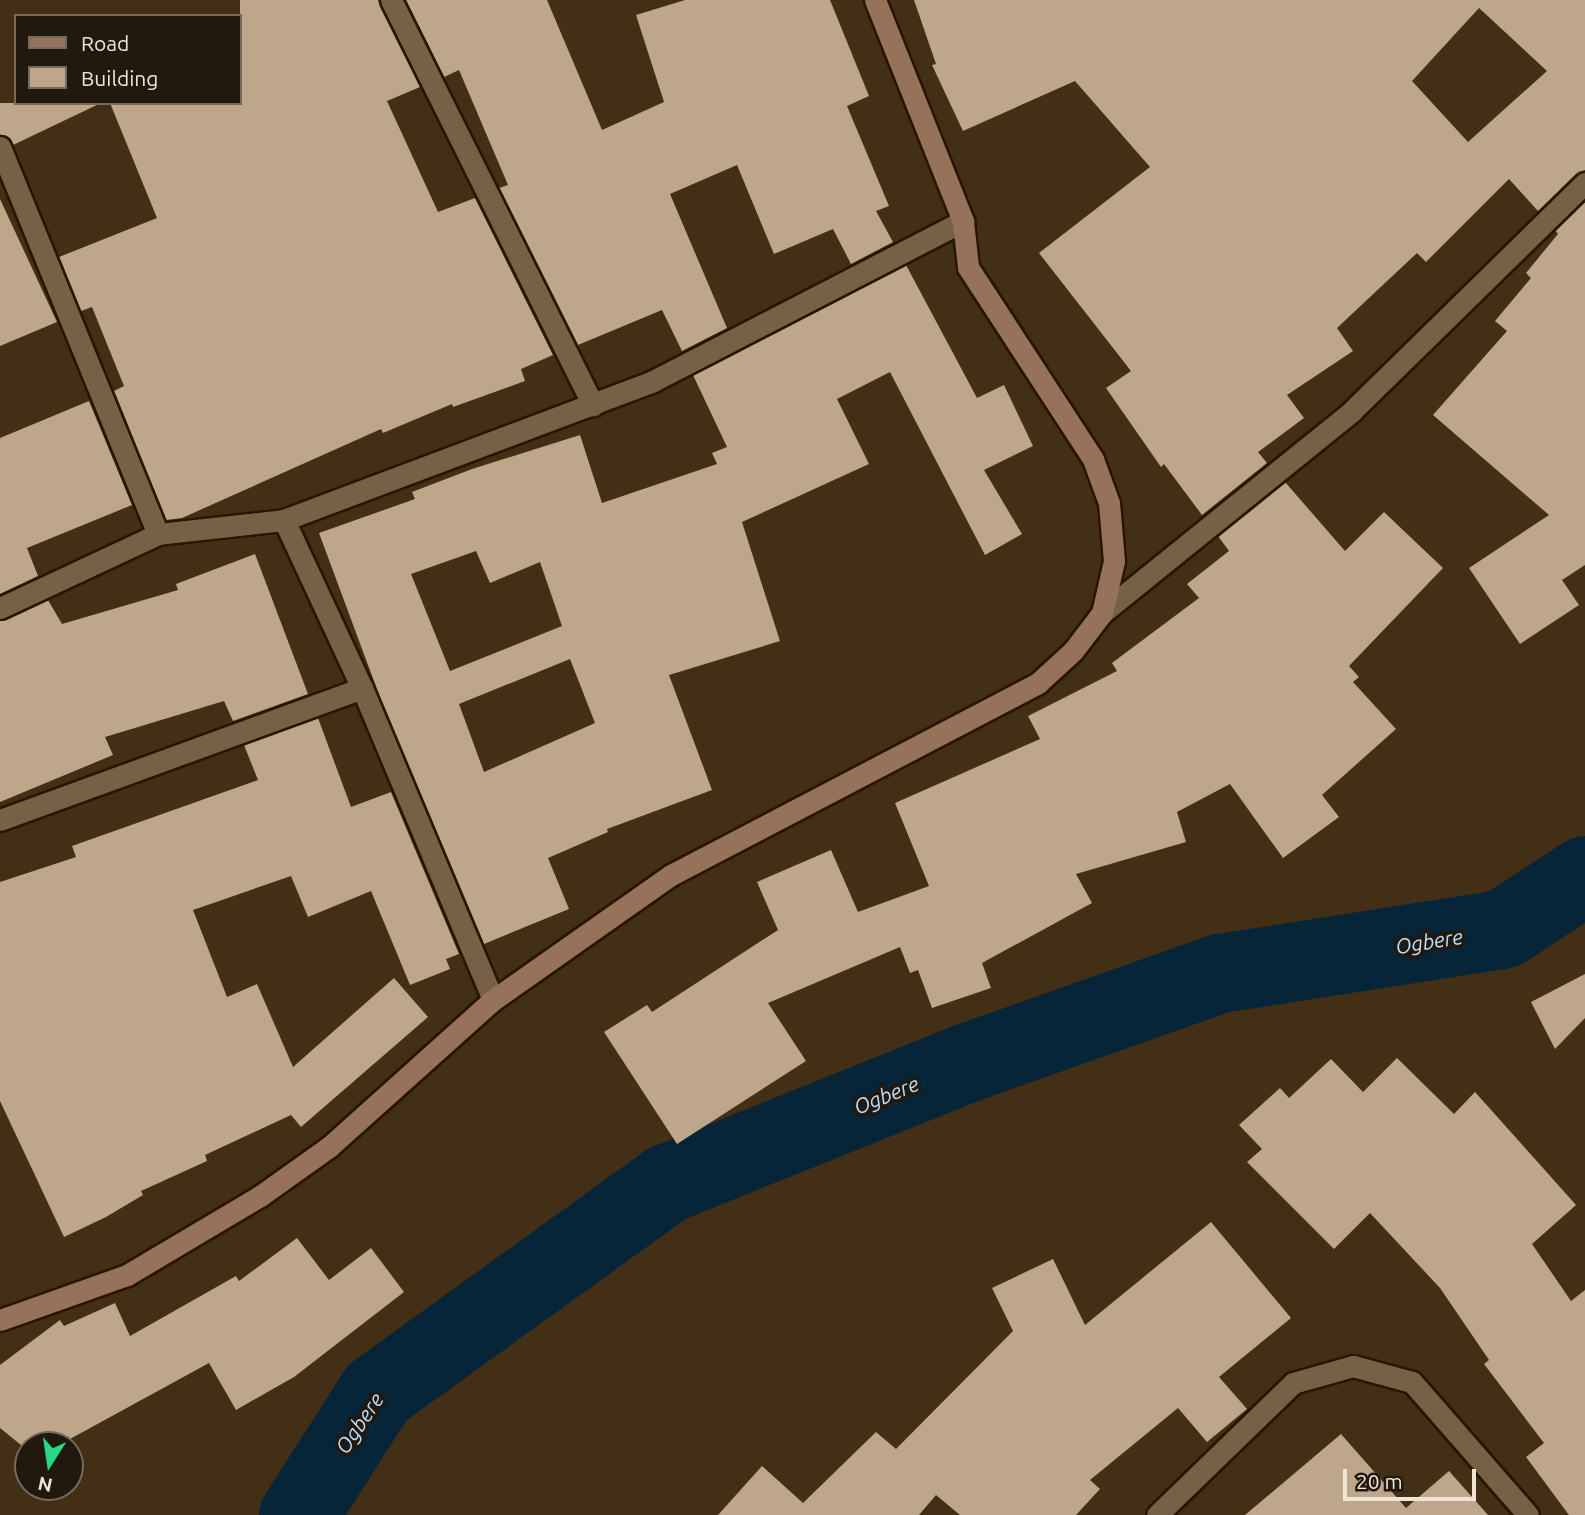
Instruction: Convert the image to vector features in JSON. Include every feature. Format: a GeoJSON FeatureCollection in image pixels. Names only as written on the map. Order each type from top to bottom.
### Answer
{"type":"FeatureCollection","features":[{"type":"Feature","properties":{"kind":"street"},"geometry":{"type":"LineString","coordinates":[[391,0],[593,405]]}},
{"type":"Feature","properties":{"kind":"street"},"geometry":{"type":"LineString","coordinates":[[875,0],[963,220],[968,267],[1093,459],[1110,503],[1115,561],[1102,613]]}},
{"type":"Feature","properties":{"kind":"street"},"geometry":{"type":"LineString","coordinates":[[0,147],[158,534]]}},
{"type":"Feature","properties":{"kind":"street"},"geometry":{"type":"LineString","coordinates":[[0,1320],[127,1275],[260,1196],[329,1147],[493,1000],[671,875],[1038,683],[1073,652],[1102,613],[1352,411],[1585,183]]}},
{"type":"Feature","properties":{"kind":"street"},"geometry":{"type":"LineString","coordinates":[[0,608],[158,534],[284,520],[653,381],[963,220]]}},
{"type":"Feature","properties":{"kind":"street"},"geometry":{"type":"LineString","coordinates":[[284,520],[362,688],[493,1000]]}},
{"type":"Feature","properties":{"kind":"street"},"geometry":{"type":"LineString","coordinates":[[0,820],[362,688]]}},
{"type":"Feature","properties":{"kind":"street"},"geometry":{"type":"LineString","coordinates":[[1157,1515],[1293,1383],[1353,1366],[1412,1381],[1528,1515]]}},
{"type":"Feature","properties":{"kind":"building"},"geometry":{"type":"Polygon","coordinates":[[[240,0],[378,0],[420,87],[387,101],[438,212],[475,198],[553,355],[521,369],[525,381],[453,407],[452,404],[383,433],[381,429],[182,518],[166,520],[114,391],[124,386],[92,307],[81,311],[59,257],[157,218],[111,105],[242,105],[240,0]]]}},
{"type":"Feature","properties":{"kind":"building"},"geometry":{"type":"Polygon","coordinates":[[[406,0],[547,0],[602,130],[664,102],[636,15],[685,0],[830,0],[869,96],[847,106],[889,206],[876,211],[893,242],[851,264],[833,229],[774,254],[737,165],[670,194],[727,328],[682,351],[662,310],[578,345],[499,188],[508,185],[459,70],[444,77],[406,0]]]}},
{"type":"Feature","properties":{"kind":"building"},"geometry":{"type":"Polygon","coordinates":[[[914,0],[1585,0],[1585,170],[1538,211],[1509,179],[1426,262],[1417,253],[1337,328],[1353,351],[1287,395],[1304,418],[1258,452],[1267,463],[1202,515],[1164,464],[1161,467],[1106,388],[1131,371],[1039,253],[1150,167],[1075,81],[963,131],[932,65],[936,64],[914,0]],[[1479,8],[1412,81],[1468,142],[1547,71],[1479,8]]]}},
{"type":"Feature","properties":{"kind":"building"},"geometry":{"type":"Polygon","coordinates":[[[0,103],[97,105],[13,145],[0,134],[0,103]]]}},
{"type":"Feature","properties":{"kind":"building"},"geometry":{"type":"Polygon","coordinates":[[[0,199],[57,322],[0,346],[0,199]]]}},
{"type":"Feature","properties":{"kind":"building"},"geometry":{"type":"Polygon","coordinates":[[[1585,201],[1585,565],[1562,580],[1579,605],[1520,644],[1469,568],[1549,515],[1433,415],[1507,331],[1495,321],[1531,278],[1526,273],[1558,234],[1555,230],[1585,201]]]}},
{"type":"Feature","properties":{"kind":"building"},"geometry":{"type":"Polygon","coordinates":[[[906,265],[977,398],[1004,385],[1033,446],[984,470],[1022,534],[985,555],[890,372],[837,399],[869,464],[742,522],[780,641],[669,675],[712,790],[607,829],[608,832],[548,858],[569,909],[484,944],[381,700],[319,533],[415,499],[412,492],[472,469],[580,435],[602,503],[717,464],[712,453],[727,447],[693,375],[906,265]],[[476,551],[411,574],[450,671],[562,626],[540,562],[490,583],[476,551]],[[570,659],[459,704],[484,772],[595,723],[570,659]]]}},
{"type":"Feature","properties":{"kind":"building"},"geometry":{"type":"Polygon","coordinates":[[[89,401],[132,505],[27,548],[38,576],[0,594],[0,438],[89,401]]]}},
{"type":"Feature","properties":{"kind":"building"},"geometry":{"type":"Polygon","coordinates":[[[1285,482],[1345,551],[1384,512],[1443,568],[1349,666],[1359,677],[1353,682],[1396,729],[1322,795],[1339,817],[1283,858],[1230,784],[1177,812],[1186,842],[1076,874],[1092,903],[982,963],[991,988],[932,1008],[918,970],[910,973],[900,947],[768,1003],[806,1061],[677,1144],[604,1032],[647,1005],[652,1012],[778,930],[757,882],[831,850],[858,912],[929,886],[895,803],[1040,739],[1028,716],[1117,671],[1112,663],[1199,598],[1187,584],[1229,551],[1218,536],[1285,482]]]}},
{"type":"Feature","properties":{"kind":"building"},"geometry":{"type":"Polygon","coordinates":[[[255,554],[308,694],[233,721],[224,701],[105,737],[113,755],[0,802],[0,621],[48,600],[62,624],[178,590],[176,584],[255,554]]]}},
{"type":"Feature","properties":{"kind":"building"},"geometry":{"type":"Polygon","coordinates":[[[318,718],[351,807],[391,792],[459,954],[446,959],[450,969],[410,985],[371,891],[308,917],[291,876],[193,910],[227,997],[257,984],[293,1067],[394,978],[428,1017],[301,1127],[291,1115],[205,1155],[207,1161],[141,1191],[143,1195],[64,1237],[0,1101],[0,882],[76,857],[72,846],[258,780],[244,745],[318,718]]]}},
{"type":"Feature","properties":{"kind":"building"},"geometry":{"type":"Polygon","coordinates":[[[1585,974],[1585,1018],[1555,1049],[1531,1002],[1585,974]]]}},
{"type":"Feature","properties":{"kind":"building"},"geometry":{"type":"Polygon","coordinates":[[[1397,1058],[1454,1114],[1475,1092],[1576,1205],[1532,1244],[1571,1301],[1585,1290],[1585,1515],[1569,1515],[1526,1457],[1544,1443],[1484,1364],[1489,1360],[1440,1288],[1370,1213],[1334,1249],[1247,1162],[1262,1149],[1239,1125],[1280,1088],[1289,1098],[1331,1059],[1363,1092],[1397,1058]]]}},
{"type":"Feature","properties":{"kind":"building"},"geometry":{"type":"Polygon","coordinates":[[[1211,1222],[1291,1318],[1219,1377],[1247,1409],[1207,1442],[1178,1408],[1090,1480],[1100,1489],[1076,1515],[960,1515],[936,1495],[919,1515],[718,1515],[762,1466],[803,1503],[876,1432],[896,1449],[1013,1331],[992,1288],[1053,1259],[1085,1325],[1211,1222]]]}},
{"type":"Feature","properties":{"kind":"building"},"geometry":{"type":"Polygon","coordinates":[[[297,1238],[329,1280],[371,1248],[404,1292],[294,1377],[236,1410],[209,1363],[84,1431],[14,1431],[14,1439],[0,1428],[0,1365],[60,1320],[64,1326],[115,1303],[130,1336],[236,1276],[239,1281],[297,1238]]]}},
{"type":"Feature","properties":{"kind":"building"},"geometry":{"type":"Polygon","coordinates":[[[1341,1434],[1406,1508],[1449,1471],[1488,1515],[1245,1515],[1341,1434]]]}},
{"type":"Feature","properties":{"kind":"waterway","name":"Ogbere"},"geometry":{"type":"LineString","coordinates":[[298,1515],[377,1392],[667,1183],[968,1062],[1220,973],[1502,929],[1585,875]]}}]}
